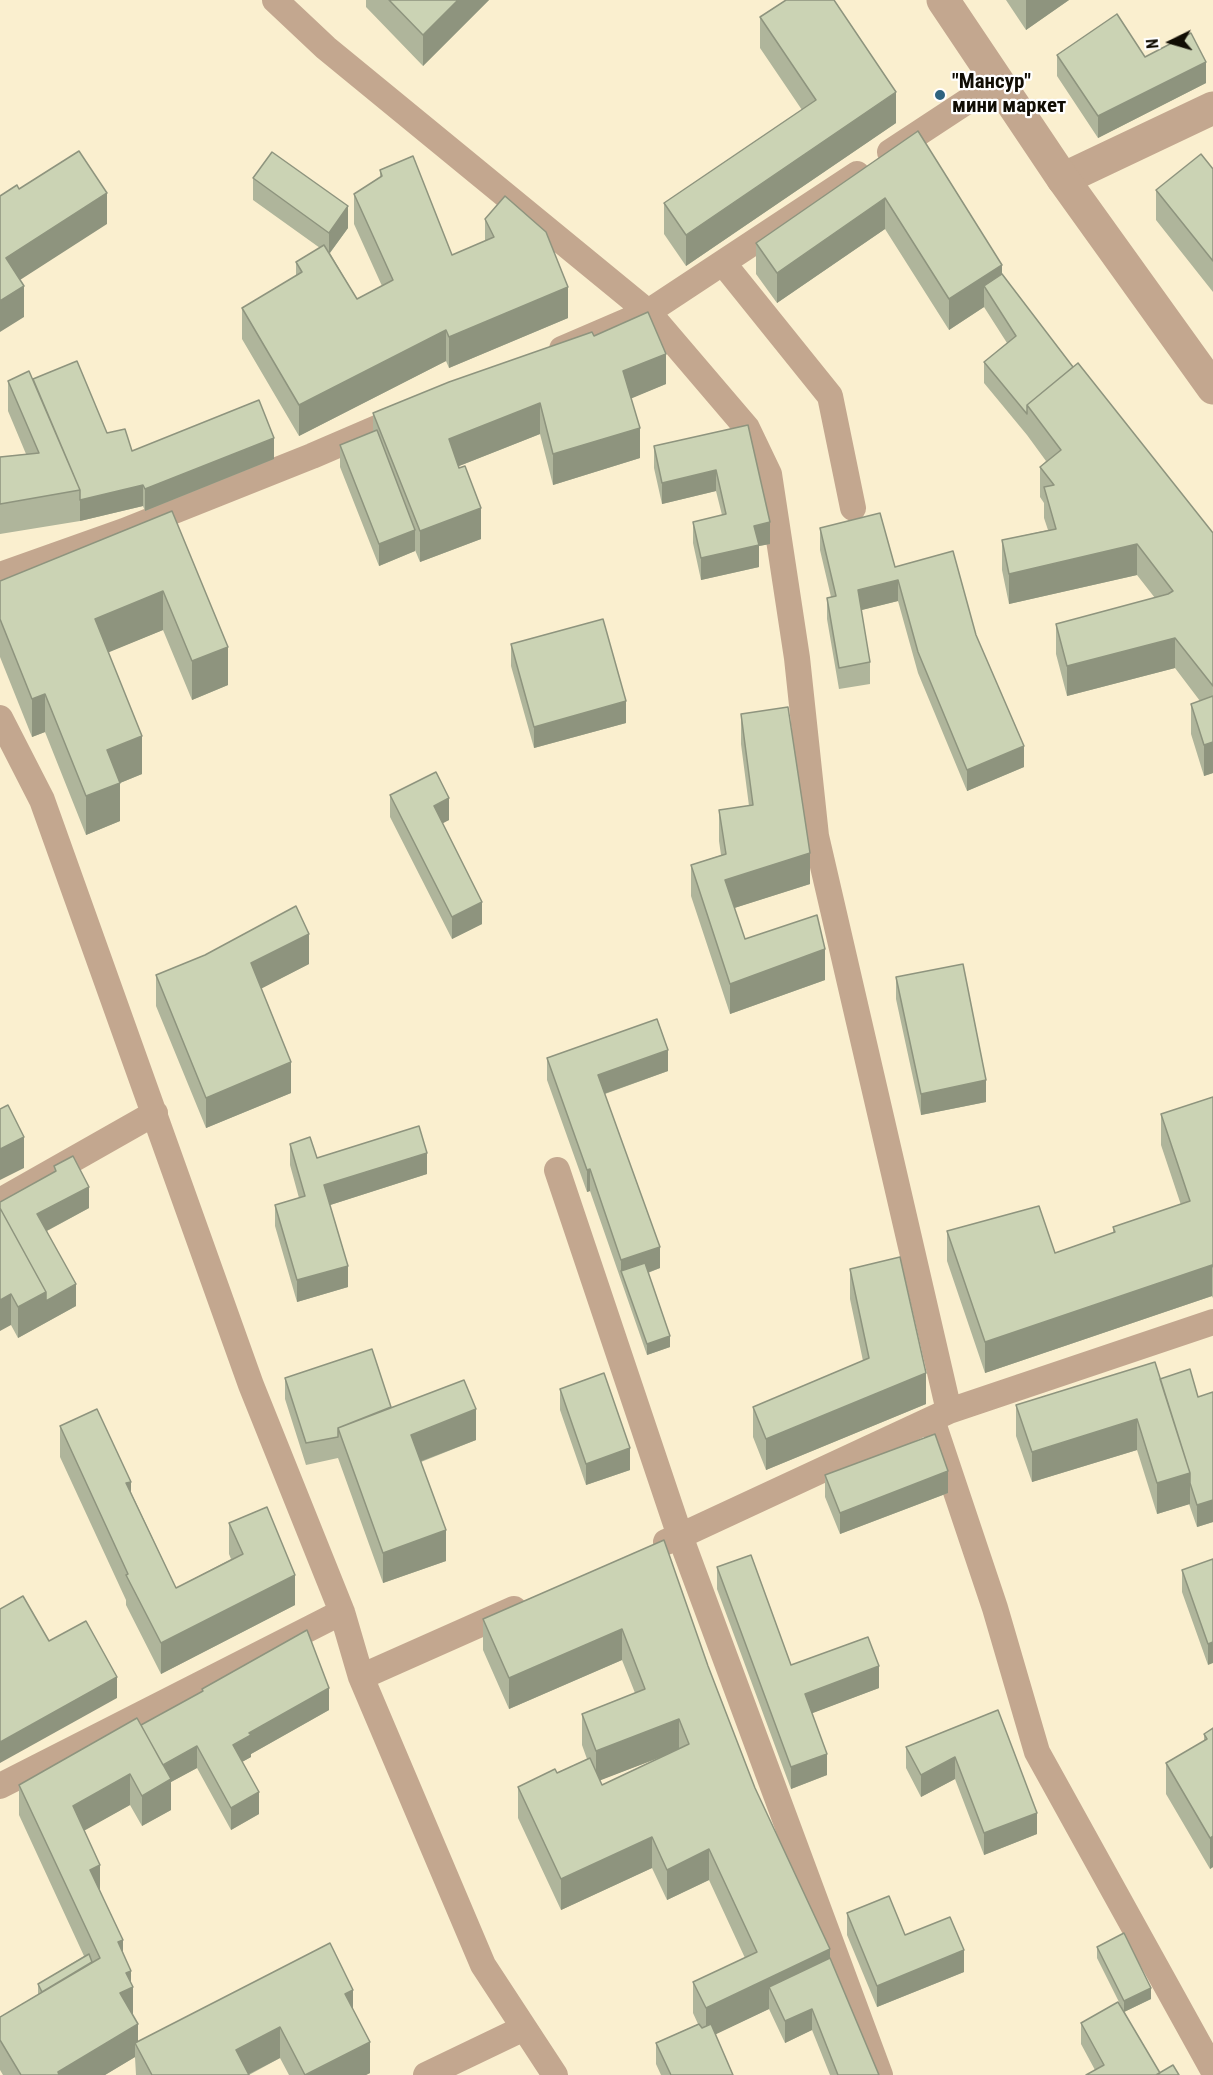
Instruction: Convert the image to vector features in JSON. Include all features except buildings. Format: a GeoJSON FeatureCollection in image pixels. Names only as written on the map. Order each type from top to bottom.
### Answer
{"type":"FeatureCollection","features":[{"type":"Feature","properties":{"kind":"street"},"geometry":{"type":"LineString","coordinates":[[943,0],[1063,179],[1213,388]]}},
{"type":"Feature","properties":{"kind":"street"},"geometry":{"type":"LineString","coordinates":[[1063,179],[1213,108]]}},
{"type":"Feature","properties":{"kind":"lane"},"geometry":{"type":"LineString","coordinates":[[275,0],[326,48],[648,312],[747,428],[769,474],[797,658],[816,836],[940,1415],[1037,1752],[1213,2070]]}},
{"type":"Feature","properties":{"kind":"lane"},"geometry":{"type":"LineString","coordinates":[[540,359],[648,312],[998,81]]}},
{"type":"Feature","properties":{"kind":"lane"},"geometry":{"type":"LineString","coordinates":[[723,263],[830,396],[853,508]]}},
{"type":"Feature","properties":{"kind":"lane"},"geometry":{"type":"LineString","coordinates":[[0,575],[124,531],[312,456],[431,405]]}},
{"type":"Feature","properties":{"kind":"lane"},"geometry":{"type":"LineString","coordinates":[[0,718],[42,800],[251,1385],[342,1612],[361,1677],[483,1965],[555,2075]]}},
{"type":"Feature","properties":{"kind":"lane"},"geometry":{"type":"LineString","coordinates":[[0,1202],[155,1113]]}},
{"type":"Feature","properties":{"kind":"lane"},"geometry":{"type":"LineString","coordinates":[[557,1170],[680,1536],[880,2075]]}},
{"type":"Feature","properties":{"kind":"lane"},"geometry":{"type":"LineString","coordinates":[[648,1550],[940,1415],[1213,1322]]}},
{"type":"Feature","properties":{"kind":"lane"},"geometry":{"type":"LineString","coordinates":[[361,1677],[531,1602]]}},
{"type":"Feature","properties":{"kind":"lane"},"geometry":{"type":"LineString","coordinates":[[0,1786],[342,1612]]}},
{"type":"Feature","properties":{"kind":"lane"},"geometry":{"type":"LineString","coordinates":[[426,2075],[524,2028]]}},
{"type":"Feature","properties":{"kind":"place","name":"\"Мансур\" мини маркет"},"geometry":{"type":"Point","coordinates":[940,95]}}]}
